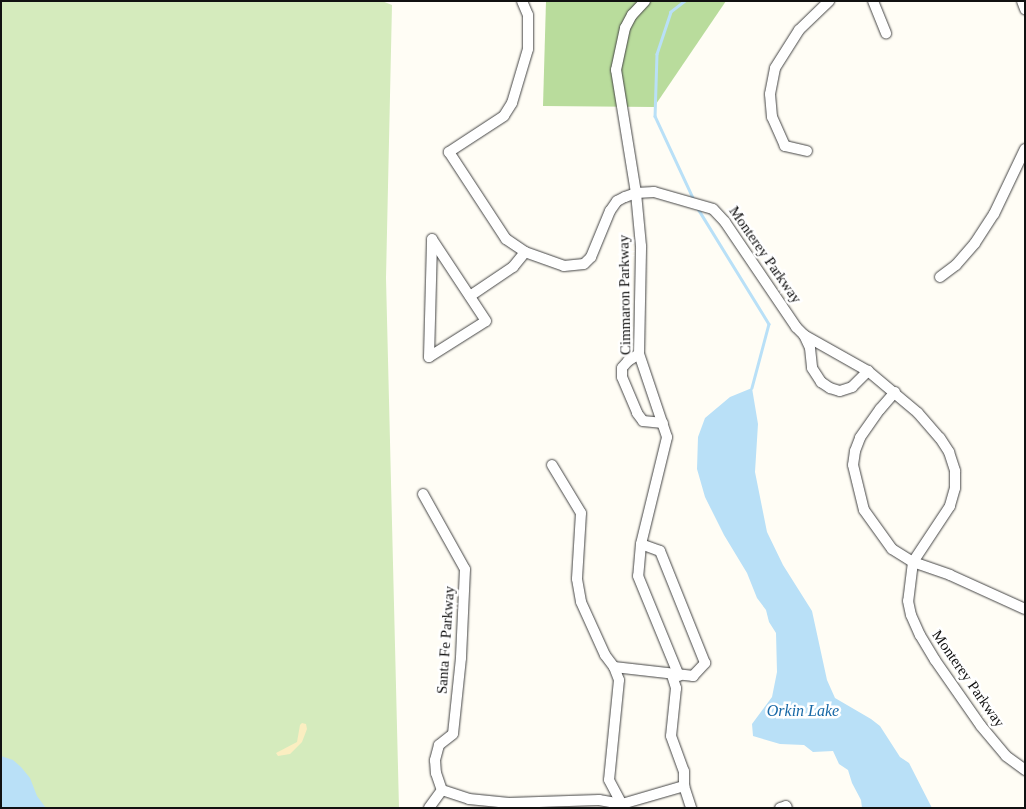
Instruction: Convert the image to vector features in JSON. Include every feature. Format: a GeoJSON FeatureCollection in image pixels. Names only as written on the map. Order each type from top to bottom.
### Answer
{"type":"FeatureCollection","features":[{"type":"Feature","properties":{"kind":"street"},"geometry":{"type":"LineString","coordinates":[[522,1],[528,15],[528,49],[512,103],[504,116],[449,152],[506,239],[525,252],[564,266],[575,267],[584,264],[591,257],[617,202],[636,193]]}},
{"type":"Feature","properties":{"kind":"street","name":"Cimmaron Parkway"},"geometry":{"type":"LineString","coordinates":[[645,1],[632,15],[625,28],[616,70],[636,193],[641,246],[639,354],[667,437],[641,544],[638,576],[676,675]]}},
{"type":"Feature","properties":{"kind":"street"},"geometry":{"type":"LineString","coordinates":[[807,151],[785,146],[772,117],[770,94],[775,68],[799,30],[829,1]]}},
{"type":"Feature","properties":{"kind":"street"},"geometry":{"type":"LineString","coordinates":[[873,1],[886,34]]}},
{"type":"Feature","properties":{"kind":"street"},"geometry":{"type":"LineString","coordinates":[[1022,1],[1025,8]]}},
{"type":"Feature","properties":{"kind":"street"},"geometry":{"type":"LineString","coordinates":[[940,277],[956,265],[975,243],[994,214],[1025,149]]}},
{"type":"Feature","properties":{"kind":"street","name":"Monterey Parkway"},"geometry":{"type":"LineString","coordinates":[[636,193],[654,192],[713,209],[725,222],[796,327],[804,335],[868,370],[895,392],[940,438],[949,452],[955,471],[955,488],[950,506],[913,562],[908,600],[920,635],[934,660],[998,748],[1025,770]]}},
{"type":"Feature","properties":{"kind":"street"},"geometry":{"type":"LineString","coordinates":[[432,239],[470,296],[486,321],[429,357],[432,239]]}},
{"type":"Feature","properties":{"kind":"street"},"geometry":{"type":"LineString","coordinates":[[470,296],[513,267],[525,252]]}},
{"type":"Feature","properties":{"kind":"street","name":"Monterey Parkway"},"geometry":{"type":"LineString","coordinates":[[804,335],[810,348],[812,368],[821,382],[830,388],[840,391],[852,387],[868,370]]}},
{"type":"Feature","properties":{"kind":"street"},"geometry":{"type":"LineString","coordinates":[[639,354],[628,361],[622,368],[622,377],[637,413],[643,421],[663,423]]}},
{"type":"Feature","properties":{"kind":"street"},"geometry":{"type":"LineString","coordinates":[[895,392],[860,438],[853,466],[864,510],[892,549],[913,562],[950,575],[1025,609]]}},
{"type":"Feature","properties":{"kind":"street"},"geometry":{"type":"LineString","coordinates":[[552,465],[581,513],[576,579],[581,602],[605,655],[614,667],[619,680],[609,780],[622,804]]}},
{"type":"Feature","properties":{"kind":"street","name":"Santa Fe Parkway"},"geometry":{"type":"LineString","coordinates":[[423,494],[465,569],[461,658],[453,734],[439,745],[435,760],[436,773],[442,790]]}},
{"type":"Feature","properties":{"kind":"street"},"geometry":{"type":"LineString","coordinates":[[614,667],[693,676],[705,663],[660,551],[641,544]]}},
{"type":"Feature","properties":{"kind":"street"},"geometry":{"type":"LineString","coordinates":[[676,675],[671,736],[684,772],[684,786],[691,808]]}},
{"type":"Feature","properties":{"kind":"street"},"geometry":{"type":"LineString","coordinates":[[429,808],[442,790],[469,799],[509,803],[599,800],[622,804],[684,786]]}},
{"type":"Feature","properties":{"kind":"street"},"geometry":{"type":"LineString","coordinates":[[780,808],[786,806],[787,808]]}},
{"type":"Feature","properties":{"kind":"green space"},"geometry":{"type":"Polygon","coordinates":[[[1,1],[382,1],[392,5],[386,278],[399,808],[1,808],[1,1]]]}},
{"type":"Feature","properties":{"kind":"green space"},"geometry":{"type":"Polygon","coordinates":[[[546,1],[726,1],[654,107],[543,106],[546,1]]]}},
{"type":"Feature","properties":{"kind":"sand"},"geometry":{"type":"Polygon","coordinates":[[[302,723],[306,724],[307,729],[302,742],[290,754],[278,756],[276,753],[297,742],[302,723]]]}},
{"type":"Feature","properties":{"kind":"water","name":"Orkin Lake"},"geometry":{"type":"Polygon","coordinates":[[[752,388],[758,424],[755,472],[767,532],[783,565],[812,611],[827,680],[835,698],[880,726],[900,757],[909,763],[932,808],[862,808],[861,800],[848,770],[839,764],[833,751],[813,752],[804,745],[780,744],[753,736],[752,724],[772,697],[777,672],[776,633],[769,622],[766,610],[757,598],[747,573],[724,535],[705,497],[697,469],[698,437],[705,418],[730,397],[752,388]]]}},
{"type":"Feature","properties":{"kind":"water"},"geometry":{"type":"Polygon","coordinates":[[[1,756],[13,760],[21,767],[30,778],[37,796],[46,808],[1,808],[1,756]]]}},
{"type":"Feature","properties":{"kind":"waterway"},"geometry":{"type":"LineString","coordinates":[[685,1],[671,12],[657,54],[655,116],[694,200]]}},
{"type":"Feature","properties":{"kind":"waterway"},"geometry":{"type":"LineString","coordinates":[[697,207],[769,324],[752,388]]}}]}
